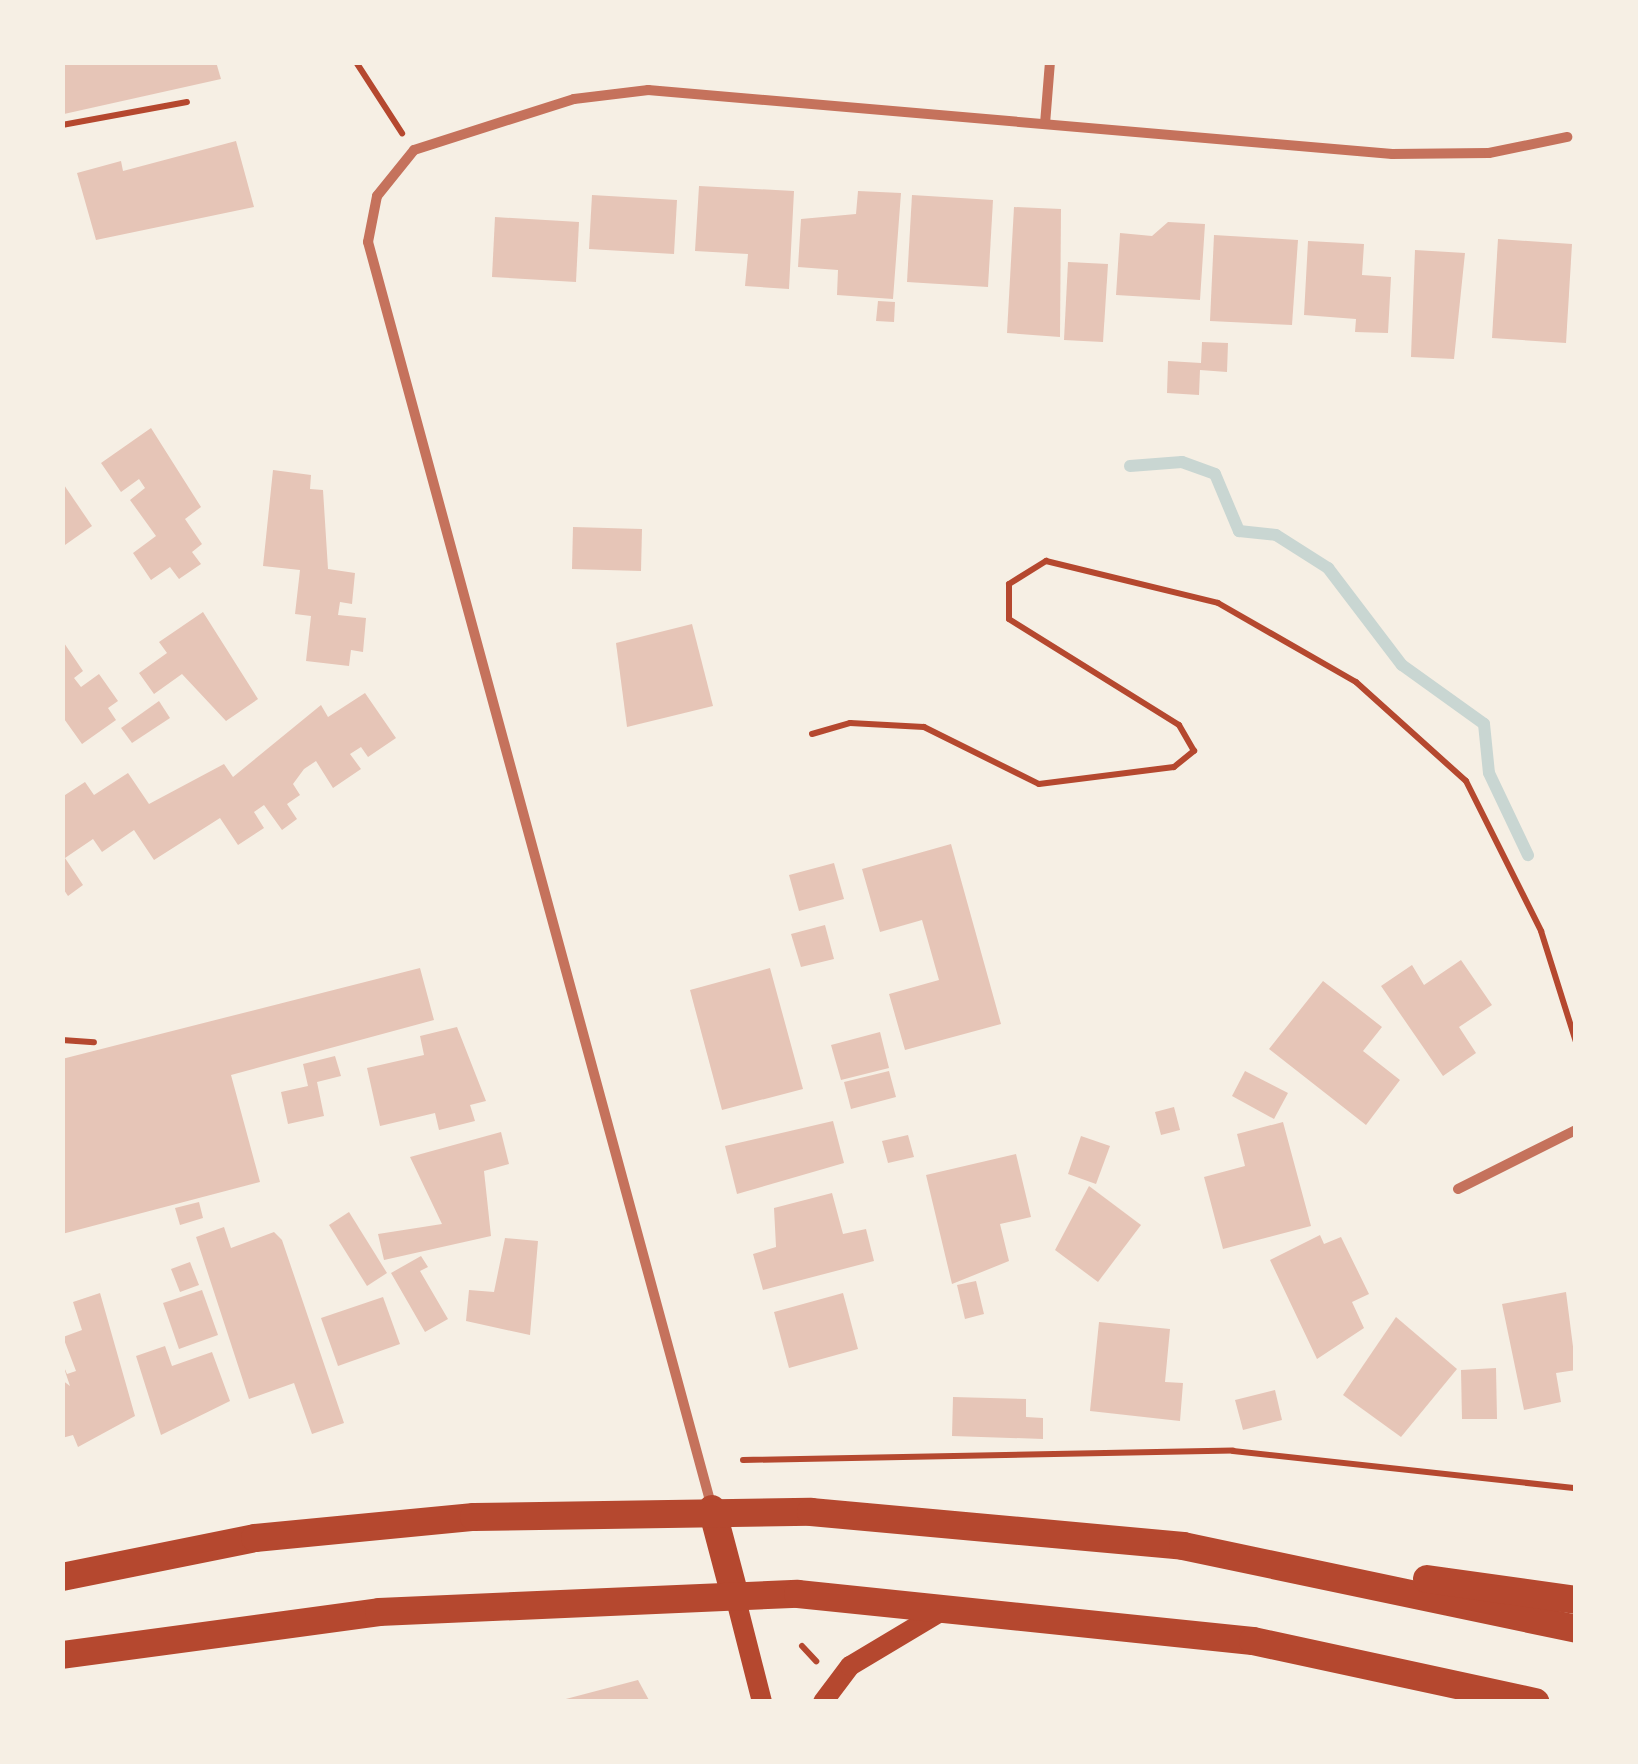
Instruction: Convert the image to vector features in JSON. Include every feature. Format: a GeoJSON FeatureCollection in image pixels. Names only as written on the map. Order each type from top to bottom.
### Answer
{"type":"FeatureCollection","features":[{"type":"Feature","properties":{"kind":"highway"},"geometry":{"type":"LineString","coordinates":[[712,1509],[734,1592]]}},
{"type":"Feature","properties":{"kind":"highway"},"geometry":{"type":"LineString","coordinates":[[62,1577],[255,1538],[712,1509],[1085,1534],[1306,1568],[1576,1600]]}},
{"type":"Feature","properties":{"kind":"highway"},"geometry":{"type":"LineString","coordinates":[[1306,1568],[1576,1628]]}},
{"type":"Feature","properties":{"kind":"highway"},"geometry":{"type":"LineString","coordinates":[[62,1655],[379,1612],[734,1592],[951,1606],[1253,1641],[1536,1702]]}},
{"type":"Feature","properties":{"kind":"main road"},"geometry":{"type":"LineString","coordinates":[[734,1592],[762,1702]]}},
{"type":"Feature","properties":{"kind":"main road"},"geometry":{"type":"LineString","coordinates":[[823,1702],[850,1666],[951,1606]]}},
{"type":"Feature","properties":{"kind":"street"},"geometry":{"type":"LineString","coordinates":[[1045,124],[1050,62]]}},
{"type":"Feature","properties":{"kind":"street"},"geometry":{"type":"LineString","coordinates":[[712,1509],[368,242],[378,196],[414,150],[574,99],[648,90],[1392,154],[1489,153],[1567,136]]}},
{"type":"Feature","properties":{"kind":"street"},"geometry":{"type":"LineString","coordinates":[[1458,1189],[1576,1130]]}},
{"type":"Feature","properties":{"kind":"path"},"geometry":{"type":"LineString","coordinates":[[356,62],[414,150]]}},
{"type":"Feature","properties":{"kind":"path"},"geometry":{"type":"LineString","coordinates":[[62,125],[187,102]]}},
{"type":"Feature","properties":{"kind":"path"},"geometry":{"type":"LineString","coordinates":[[812,734],[850,723],[924,727],[1039,784],[1174,767],[1194,752],[1180,725],[1010,619],[1009,584],[1046,561],[1218,602],[1356,682],[1466,781],[1541,931],[1576,1042]]}},
{"type":"Feature","properties":{"kind":"path"},"geometry":{"type":"LineString","coordinates":[[62,1040],[94,1042]]}},
{"type":"Feature","properties":{"kind":"path"},"geometry":{"type":"LineString","coordinates":[[743,1460],[1233,1451],[1576,1488]]}},
{"type":"Feature","properties":{"kind":"building"},"geometry":{"type":"Polygon","coordinates":[[[62,62],[216,62],[221,79],[64,114],[62,62]]]}},
{"type":"Feature","properties":{"kind":"building"},"geometry":{"type":"Polygon","coordinates":[[[236,141],[254,207],[96,240],[77,173],[121,161],[123,171],[236,141]]]}},
{"type":"Feature","properties":{"kind":"building"},"geometry":{"type":"Polygon","coordinates":[[[699,186],[794,191],[789,289],[745,286],[748,254],[695,251],[699,186]]]}},
{"type":"Feature","properties":{"kind":"building"},"geometry":{"type":"Polygon","coordinates":[[[858,191],[901,193],[893,299],[837,295],[838,270],[798,267],[801,219],[856,214],[858,191]]]}},
{"type":"Feature","properties":{"kind":"building"},"geometry":{"type":"Polygon","coordinates":[[[592,195],[677,200],[674,254],[589,249],[592,195]]]}},
{"type":"Feature","properties":{"kind":"building"},"geometry":{"type":"Polygon","coordinates":[[[912,195],[993,200],[988,287],[907,282],[912,195]]]}},
{"type":"Feature","properties":{"kind":"building"},"geometry":{"type":"Polygon","coordinates":[[[1014,207],[1061,209],[1060,337],[1007,333],[1014,207]]]}},
{"type":"Feature","properties":{"kind":"building"},"geometry":{"type":"Polygon","coordinates":[[[495,217],[579,222],[576,282],[492,277],[495,217]]]}},
{"type":"Feature","properties":{"kind":"building"},"geometry":{"type":"Polygon","coordinates":[[[1168,222],[1205,224],[1200,300],[1116,295],[1120,233],[1152,236],[1168,222]]]}},
{"type":"Feature","properties":{"kind":"building"},"geometry":{"type":"Polygon","coordinates":[[[1214,235],[1298,240],[1292,325],[1210,321],[1214,235]]]}},
{"type":"Feature","properties":{"kind":"building"},"geometry":{"type":"Polygon","coordinates":[[[1498,239],[1572,244],[1566,343],[1492,338],[1498,239]]]}},
{"type":"Feature","properties":{"kind":"building"},"geometry":{"type":"Polygon","coordinates":[[[1308,241],[1364,244],[1362,275],[1391,277],[1388,333],[1355,332],[1356,319],[1304,315],[1308,241]]]}},
{"type":"Feature","properties":{"kind":"building"},"geometry":{"type":"Polygon","coordinates":[[[1415,250],[1465,253],[1454,359],[1411,357],[1415,250]]]}},
{"type":"Feature","properties":{"kind":"building"},"geometry":{"type":"Polygon","coordinates":[[[1068,262],[1108,264],[1103,342],[1064,340],[1068,262]]]}},
{"type":"Feature","properties":{"kind":"building"},"geometry":{"type":"Polygon","coordinates":[[[878,301],[895,302],[894,322],[876,321],[878,301]]]}},
{"type":"Feature","properties":{"kind":"building"},"geometry":{"type":"Polygon","coordinates":[[[1202,342],[1228,343],[1227,372],[1200,370],[1199,395],[1167,393],[1168,361],[1201,363],[1202,342]]]}},
{"type":"Feature","properties":{"kind":"building"},"geometry":{"type":"Polygon","coordinates":[[[151,428],[201,507],[185,519],[202,544],[192,552],[201,564],[179,579],[170,567],[151,580],[133,553],[156,536],[130,500],[145,488],[139,479],[121,492],[101,463],[151,428]]]}},
{"type":"Feature","properties":{"kind":"building"},"geometry":{"type":"Polygon","coordinates":[[[273,470],[311,475],[310,489],[323,490],[328,569],[355,573],[352,604],[340,602],[338,615],[366,618],[363,652],[351,650],[349,666],[306,661],[311,616],[295,614],[300,570],[263,566],[273,470]]]}},
{"type":"Feature","properties":{"kind":"building"},"geometry":{"type":"Polygon","coordinates":[[[62,482],[92,526],[65,545],[62,541],[62,482]]]}},
{"type":"Feature","properties":{"kind":"building"},"geometry":{"type":"Polygon","coordinates":[[[573,527],[642,529],[641,571],[572,569],[573,527]]]}},
{"type":"Feature","properties":{"kind":"building"},"geometry":{"type":"Polygon","coordinates":[[[203,612],[258,699],[226,721],[182,674],[154,694],[139,673],[167,653],[159,642],[203,612]]]}},
{"type":"Feature","properties":{"kind":"building"},"geometry":{"type":"Polygon","coordinates":[[[692,624],[713,706],[627,727],[616,643],[692,624]]]}},
{"type":"Feature","properties":{"kind":"building"},"geometry":{"type":"Polygon","coordinates":[[[62,640],[83,671],[74,678],[81,687],[99,674],[118,701],[108,708],[116,720],[82,744],[62,716],[62,640]]]}},
{"type":"Feature","properties":{"kind":"building"},"geometry":{"type":"Polygon","coordinates":[[[365,693],[396,738],[368,757],[361,747],[350,754],[361,769],[333,788],[316,761],[304,769],[293,784],[300,795],[287,804],[297,819],[282,830],[264,805],[254,812],[264,828],[238,845],[220,818],[154,860],[134,830],[102,852],[93,839],[65,858],[83,885],[68,896],[62,887],[62,797],[85,782],[94,795],[128,773],[149,804],[224,764],[233,777],[321,705],[328,717],[365,693]]]}},
{"type":"Feature","properties":{"kind":"building"},"geometry":{"type":"Polygon","coordinates":[[[159,701],[170,718],[132,743],[121,728],[159,701]]]}},
{"type":"Feature","properties":{"kind":"building"},"geometry":{"type":"Polygon","coordinates":[[[951,844],[1001,1024],[905,1050],[889,994],[939,980],[922,920],[880,932],[862,869],[951,844]]]}},
{"type":"Feature","properties":{"kind":"building"},"geometry":{"type":"Polygon","coordinates":[[[834,863],[844,899],[799,911],[789,875],[834,863]]]}},
{"type":"Feature","properties":{"kind":"building"},"geometry":{"type":"Polygon","coordinates":[[[825,925],[834,959],[801,967],[791,934],[825,925]]]}},
{"type":"Feature","properties":{"kind":"building"},"geometry":{"type":"Polygon","coordinates":[[[1461,960],[1492,1005],[1459,1027],[1476,1053],[1443,1076],[1381,986],[1412,965],[1424,985],[1461,960]]]}},
{"type":"Feature","properties":{"kind":"building"},"geometry":{"type":"Polygon","coordinates":[[[420,968],[434,1020],[231,1075],[260,1182],[62,1234],[62,1059],[420,968]]]}},
{"type":"Feature","properties":{"kind":"building"},"geometry":{"type":"Polygon","coordinates":[[[770,968],[803,1089],[722,1110],[690,990],[770,968]]]}},
{"type":"Feature","properties":{"kind":"building"},"geometry":{"type":"Polygon","coordinates":[[[1323,981],[1382,1027],[1363,1051],[1400,1080],[1366,1125],[1269,1049],[1323,981]]]}},
{"type":"Feature","properties":{"kind":"building"},"geometry":{"type":"Polygon","coordinates":[[[457,1027],[486,1101],[470,1105],[475,1121],[439,1130],[435,1113],[380,1126],[367,1068],[424,1055],[420,1036],[457,1027]]]}},
{"type":"Feature","properties":{"kind":"building"},"geometry":{"type":"Polygon","coordinates":[[[880,1032],[889,1068],[841,1080],[831,1045],[880,1032]]]}},
{"type":"Feature","properties":{"kind":"building"},"geometry":{"type":"Polygon","coordinates":[[[335,1056],[341,1076],[317,1082],[324,1116],[288,1124],[281,1092],[308,1086],[303,1064],[335,1056]]]}},
{"type":"Feature","properties":{"kind":"building"},"geometry":{"type":"Polygon","coordinates":[[[889,1071],[896,1097],[851,1109],[844,1082],[889,1071]]]}},
{"type":"Feature","properties":{"kind":"building"},"geometry":{"type":"Polygon","coordinates":[[[1245,1071],[1288,1093],[1274,1119],[1232,1096],[1245,1071]]]}},
{"type":"Feature","properties":{"kind":"building"},"geometry":{"type":"Polygon","coordinates":[[[1174,1107],[1180,1130],[1161,1135],[1155,1112],[1174,1107]]]}},
{"type":"Feature","properties":{"kind":"building"},"geometry":{"type":"Polygon","coordinates":[[[833,1121],[844,1163],[737,1194],[725,1146],[833,1121]]]}},
{"type":"Feature","properties":{"kind":"building"},"geometry":{"type":"Polygon","coordinates":[[[1283,1122],[1311,1226],[1223,1249],[1204,1177],[1245,1166],[1237,1134],[1283,1122]]]}},
{"type":"Feature","properties":{"kind":"building"},"geometry":{"type":"Polygon","coordinates":[[[501,1132],[509,1164],[484,1171],[491,1236],[384,1260],[378,1234],[442,1224],[410,1157],[501,1132]]]}},
{"type":"Feature","properties":{"kind":"building"},"geometry":{"type":"Polygon","coordinates":[[[908,1135],[914,1157],[888,1163],[882,1141],[908,1135]]]}},
{"type":"Feature","properties":{"kind":"building"},"geometry":{"type":"Polygon","coordinates":[[[1081,1136],[1110,1146],[1096,1184],[1068,1174],[1081,1136]]]}},
{"type":"Feature","properties":{"kind":"building"},"geometry":{"type":"Polygon","coordinates":[[[1016,1154],[1031,1217],[1000,1224],[1009,1261],[952,1284],[926,1175],[1016,1154]]]}},
{"type":"Feature","properties":{"kind":"building"},"geometry":{"type":"Polygon","coordinates":[[[1089,1186],[1141,1225],[1098,1282],[1055,1250],[1089,1186]]]}},
{"type":"Feature","properties":{"kind":"building"},"geometry":{"type":"Polygon","coordinates":[[[832,1193],[843,1234],[866,1229],[874,1261],[763,1290],[753,1254],[776,1247],[774,1208],[832,1193]]]}},
{"type":"Feature","properties":{"kind":"building"},"geometry":{"type":"Polygon","coordinates":[[[199,1202],[203,1218],[180,1225],[175,1208],[199,1202]]]}},
{"type":"Feature","properties":{"kind":"building"},"geometry":{"type":"Polygon","coordinates":[[[349,1212],[387,1273],[367,1286],[329,1225],[349,1212]]]}},
{"type":"Feature","properties":{"kind":"building"},"geometry":{"type":"Polygon","coordinates":[[[224,1227],[231,1248],[274,1232],[282,1240],[344,1423],[312,1434],[294,1383],[249,1399],[196,1237],[224,1227]]]}},
{"type":"Feature","properties":{"kind":"building"},"geometry":{"type":"Polygon","coordinates":[[[1320,1235],[1324,1244],[1341,1237],[1369,1294],[1352,1302],[1364,1328],[1317,1359],[1270,1260],[1320,1235]]]}},
{"type":"Feature","properties":{"kind":"building"},"geometry":{"type":"Polygon","coordinates":[[[505,1238],[538,1241],[530,1335],[466,1321],[469,1290],[494,1292],[505,1238]]]}},
{"type":"Feature","properties":{"kind":"building"},"geometry":{"type":"Polygon","coordinates":[[[421,1256],[428,1267],[420,1271],[448,1319],[425,1332],[391,1273],[421,1256]]]}},
{"type":"Feature","properties":{"kind":"building"},"geometry":{"type":"Polygon","coordinates":[[[190,1262],[199,1285],[180,1292],[171,1269],[190,1262]]]}},
{"type":"Feature","properties":{"kind":"building"},"geometry":{"type":"Polygon","coordinates":[[[976,1281],[984,1314],[965,1319],[957,1285],[976,1281]]]}},
{"type":"Feature","properties":{"kind":"building"},"geometry":{"type":"Polygon","coordinates":[[[202,1290],[218,1335],[179,1349],[163,1303],[202,1290]]]}},
{"type":"Feature","properties":{"kind":"building"},"geometry":{"type":"Polygon","coordinates":[[[1566,1292],[1576,1370],[1556,1373],[1561,1402],[1524,1410],[1502,1304],[1566,1292]]]}},
{"type":"Feature","properties":{"kind":"building"},"geometry":{"type":"Polygon","coordinates":[[[100,1293],[135,1416],[78,1447],[73,1435],[62,1438],[62,1380],[70,1386],[62,1362],[67,1374],[76,1371],[63,1337],[82,1330],[73,1302],[100,1293]]]}},
{"type":"Feature","properties":{"kind":"building"},"geometry":{"type":"Polygon","coordinates":[[[843,1293],[858,1349],[789,1368],[774,1312],[843,1293]]]}},
{"type":"Feature","properties":{"kind":"building"},"geometry":{"type":"Polygon","coordinates":[[[383,1297],[400,1344],[338,1366],[321,1318],[383,1297]]]}},
{"type":"Feature","properties":{"kind":"building"},"geometry":{"type":"Polygon","coordinates":[[[1396,1317],[1457,1369],[1401,1437],[1343,1395],[1396,1317]]]}},
{"type":"Feature","properties":{"kind":"building"},"geometry":{"type":"Polygon","coordinates":[[[1099,1322],[1170,1329],[1165,1382],[1183,1383],[1180,1421],[1090,1411],[1099,1322]]]}},
{"type":"Feature","properties":{"kind":"building"},"geometry":{"type":"Polygon","coordinates":[[[165,1346],[172,1366],[212,1352],[230,1401],[161,1435],[136,1356],[165,1346]]]}},
{"type":"Feature","properties":{"kind":"building"},"geometry":{"type":"Polygon","coordinates":[[[1496,1368],[1497,1419],[1462,1419],[1461,1370],[1496,1368]]]}},
{"type":"Feature","properties":{"kind":"building"},"geometry":{"type":"Polygon","coordinates":[[[1275,1390],[1282,1420],[1243,1430],[1235,1400],[1275,1390]]]}},
{"type":"Feature","properties":{"kind":"building"},"geometry":{"type":"Polygon","coordinates":[[[953,1397],[1026,1399],[1026,1417],[1043,1418],[1043,1439],[952,1436],[953,1397]]]}},
{"type":"Feature","properties":{"kind":"building"},"geometry":{"type":"Polygon","coordinates":[[[638,1680],[650,1702],[562,1702],[562,1700],[638,1680]]]}},
{"type":"Feature","properties":{"kind":"waterway"},"geometry":{"type":"LineString","coordinates":[[1130,466],[1182,462],[1215,474],[1239,531],[1276,535],[1328,568],[1402,665],[1484,724],[1489,773],[1528,855]]}}]}
